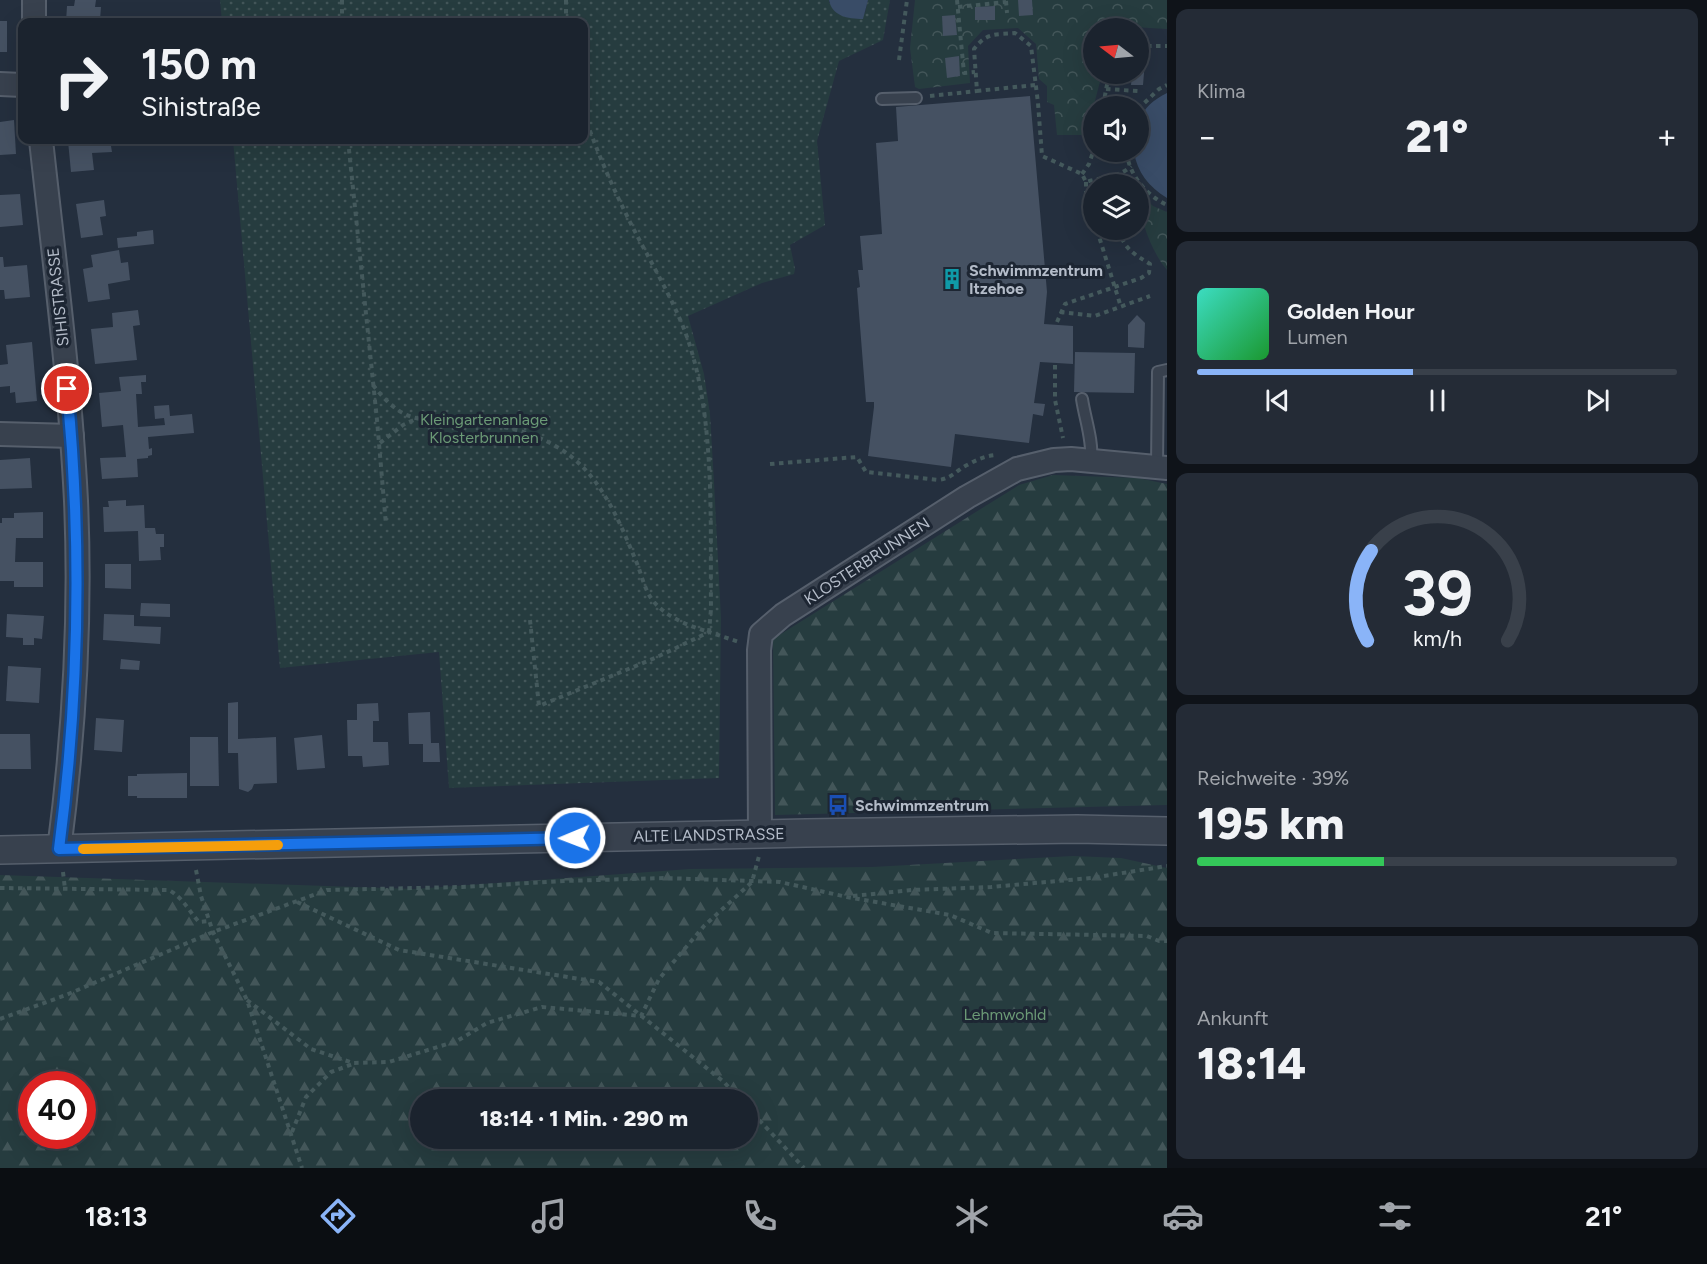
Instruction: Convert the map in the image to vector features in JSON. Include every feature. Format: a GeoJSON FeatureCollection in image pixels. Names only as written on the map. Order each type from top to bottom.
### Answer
{"type":"FeatureCollection","features":[{"type":"Feature","properties":{"kind":"street"},"geometry":{"type":"LineString","coordinates":[[34,0],[34,18]]}},
{"type":"Feature","properties":{"kind":"street"},"geometry":{"type":"LineString","coordinates":[[0,84],[18,85]]}},
{"type":"Feature","properties":{"kind":"street","name":"SIHISTRASSE"},"geometry":{"type":"LineString","coordinates":[[41,144],[72,436],[76,514],[77,642],[59,849]]}},
{"type":"Feature","properties":{"kind":"street"},"geometry":{"type":"LineString","coordinates":[[0,434],[72,436]]}},
{"type":"Feature","properties":{"kind":"street","name":"KLOSTERBRUNNEN"},"geometry":{"type":"LineString","coordinates":[[760,844],[759,650],[761,634],[792,609],[973,493],[1017,469],[1062,460],[1091,460],[1162,467]]}},
{"type":"Feature","properties":{"kind":"street","name":"ALTE LANDSTRASSE"},"geometry":{"type":"LineString","coordinates":[[0,850],[760,844],[1077,829],[1167,831]]}},
{"type":"Feature","properties":{"kind":"lane"},"geometry":{"type":"LineString","coordinates":[[882,99],[916,98]]}},
{"type":"Feature","properties":{"kind":"lane"},"geometry":{"type":"LineString","coordinates":[[1162,467],[1158,372],[1167,370]]}},
{"type":"Feature","properties":{"kind":"lane"},"geometry":{"type":"LineString","coordinates":[[1082,399],[1092,447],[1091,460]]}},
{"type":"Feature","properties":{"kind":"path"},"geometry":{"type":"LineString","coordinates":[[342,0],[342,18]]}},
{"type":"Feature","properties":{"kind":"path"},"geometry":{"type":"LineString","coordinates":[[566,0],[566,18]]}},
{"type":"Feature","properties":{"kind":"path"},"geometry":{"type":"LineString","coordinates":[[899,60],[907,0]]}},
{"type":"Feature","properties":{"kind":"path"},"geometry":{"type":"LineString","coordinates":[[957,0],[964,73],[975,72]]}},
{"type":"Feature","properties":{"kind":"path"},"geometry":{"type":"LineString","coordinates":[[958,7],[1006,1],[1007,13]]}},
{"type":"Feature","properties":{"kind":"path"},"geometry":{"type":"LineString","coordinates":[[977,91],[974,49],[982,38],[989,35],[1015,33],[1030,46],[1042,156],[1082,174],[1090,162]]}},
{"type":"Feature","properties":{"kind":"path"},"geometry":{"type":"LineString","coordinates":[[1149,46],[1167,46]]}},
{"type":"Feature","properties":{"kind":"path"},"geometry":{"type":"LineString","coordinates":[[1105,96],[1107,84]]}},
{"type":"Feature","properties":{"kind":"path"},"geometry":{"type":"LineString","coordinates":[[916,98],[1035,85]]}},
{"type":"Feature","properties":{"kind":"path"},"geometry":{"type":"LineString","coordinates":[[1149,99],[1167,85]]}},
{"type":"Feature","properties":{"kind":"path"},"geometry":{"type":"LineString","coordinates":[[1106,89],[1138,91]]}},
{"type":"Feature","properties":{"kind":"path"},"geometry":{"type":"LineString","coordinates":[[588,123],[628,216],[685,330],[697,373],[704,415],[708,463],[711,598],[709,633]]}},
{"type":"Feature","properties":{"kind":"path"},"geometry":{"type":"LineString","coordinates":[[348,144],[386,525]]}},
{"type":"Feature","properties":{"kind":"path"},"geometry":{"type":"LineString","coordinates":[[1130,162],[1144,190],[1167,205]]}},
{"type":"Feature","properties":{"kind":"path"},"geometry":{"type":"LineString","coordinates":[[1119,174],[1131,166]]}},
{"type":"Feature","properties":{"kind":"path"},"geometry":{"type":"LineString","coordinates":[[1100,240],[1121,307]]}},
{"type":"Feature","properties":{"kind":"path"},"geometry":{"type":"LineString","coordinates":[[1057,322],[1065,304],[1141,278],[1149,273],[1150,264],[1126,248],[1121,240]]}},
{"type":"Feature","properties":{"kind":"path"},"geometry":{"type":"LineString","coordinates":[[1060,312],[1095,316],[1150,296]]}},
{"type":"Feature","properties":{"kind":"path"},"geometry":{"type":"LineString","coordinates":[[1055,365],[1055,400],[1064,440],[1062,460]]}},
{"type":"Feature","properties":{"kind":"path"},"geometry":{"type":"LineString","coordinates":[[374,386],[391,404],[410,417],[510,427],[531,434],[566,452],[599,486],[619,522],[646,590],[653,601],[678,620],[728,638]]}},
{"type":"Feature","properties":{"kind":"path"},"geometry":{"type":"LineString","coordinates":[[379,444],[403,425],[418,419]]}},
{"type":"Feature","properties":{"kind":"path"},"geometry":{"type":"LineString","coordinates":[[770,464],[857,457],[866,472],[938,480],[945,479],[961,470]]}},
{"type":"Feature","properties":{"kind":"path"},"geometry":{"type":"LineString","coordinates":[[530,620],[539,706],[709,633]]}},
{"type":"Feature","properties":{"kind":"path"},"geometry":{"type":"LineString","coordinates":[[641,1016],[659,979],[704,926],[752,882],[760,844]]}},
{"type":"Feature","properties":{"kind":"path"},"geometry":{"type":"LineString","coordinates":[[192,847],[201,896],[209,921],[248,1000],[302,1168]]}},
{"type":"Feature","properties":{"kind":"path"},"geometry":{"type":"LineString","coordinates":[[847,897],[912,890],[992,888],[1091,878],[1167,866]]}},
{"type":"Feature","properties":{"kind":"path"},"geometry":{"type":"LineString","coordinates":[[0,1019],[66,995],[213,932],[327,890],[462,887],[664,878],[780,882],[847,897],[950,915],[992,933],[1147,936],[1159,941],[1167,941]]}},
{"type":"Feature","properties":{"kind":"path"},"geometry":{"type":"LineString","coordinates":[[0,888],[169,890],[181,897],[199,922],[209,921]]}},
{"type":"Feature","properties":{"kind":"path"},"geometry":{"type":"LineString","coordinates":[[296,902],[399,950],[599,982],[730,1089]]}},
{"type":"Feature","properties":{"kind":"path"},"geometry":{"type":"LineString","coordinates":[[248,1000],[311,1049],[353,1064]]}},
{"type":"Feature","properties":{"kind":"path"},"geometry":{"type":"LineString","coordinates":[[292,1132],[306,1097],[331,1072],[353,1064],[390,1062],[457,1041],[487,1023],[543,1007],[641,1016]]}},
{"type":"Feature","properties":{"kind":"path"},"geometry":{"type":"LineString","coordinates":[[758,1119],[804,1168]]}},
{"type":"Feature","properties":{"kind":"green space","name":"Kleingartenanlage Klosterbrunnen"},"geometry":{"type":"Polygon","coordinates":[[[220,0],[829,0],[829,3],[865,13],[868,0],[890,0],[883,40],[839,61],[817,141],[825,225],[790,245],[794,274],[762,283],[688,316],[704,374],[710,414],[721,618],[719,778],[449,788],[439,652],[280,668],[233,144],[588,144],[588,18],[222,18],[220,0]]]}},
{"type":"Feature","properties":{"kind":"green space"},"geometry":{"type":"Polygon","coordinates":[[[915,0],[1167,0],[1167,29],[1149,28],[1149,18],[1083,18],[1083,84],[1099,84],[1096,96],[1083,96],[1083,135],[1057,135],[1054,105],[1047,102],[1047,86],[1039,79],[1036,44],[1018,28],[983,30],[968,46],[970,83],[919,89],[915,87],[910,48],[915,0]]]}},
{"type":"Feature","properties":{"kind":"green space"},"geometry":{"type":"Polygon","coordinates":[[[1149,202],[1167,212],[1167,270],[1149,238],[1149,202]]]}},
{"type":"Feature","properties":{"kind":"green space"},"geometry":{"type":"Polygon","coordinates":[[[1053,475],[1138,478],[1167,484],[1167,805],[775,815],[773,639],[1019,485],[1053,475]]]}},
{"type":"Feature","properties":{"kind":"green space","name":"Lehmwohld"},"geometry":{"type":"Polygon","coordinates":[[[1073,856],[1121,858],[1167,868],[1167,1168],[0,1168],[0,875],[414,889],[690,869],[872,867],[1073,856]]]}},
{"type":"Feature","properties":{"kind":"water"},"geometry":{"type":"Polygon","coordinates":[[[829,0],[868,0],[863,19],[837,13],[833,10],[829,0]]]}},
{"type":"Feature","properties":{"kind":"water"},"geometry":{"type":"Polygon","coordinates":[[[1167,93],[1167,198],[1149,182],[1149,174],[1143,174],[1137,162],[1149,162],[1149,105],[1167,93]]]}},
{"type":"Feature","properties":{"kind":"building"},"geometry":{"type":"Polygon","coordinates":[[[75,0],[96,0],[95,7],[101,7],[100,18],[66,18],[67,6],[74,6],[75,0]]]}},
{"type":"Feature","properties":{"kind":"building"},"geometry":{"type":"Polygon","coordinates":[[[1018,0],[1032,0],[1033,15],[1019,16],[1018,0]]]}},
{"type":"Feature","properties":{"kind":"building"},"geometry":{"type":"Polygon","coordinates":[[[995,6],[995,20],[975,20],[975,7],[995,6]]]}},
{"type":"Feature","properties":{"kind":"building"},"geometry":{"type":"Polygon","coordinates":[[[955,15],[957,35],[943,36],[942,16],[955,15]]]}},
{"type":"Feature","properties":{"kind":"building"},"geometry":{"type":"Polygon","coordinates":[[[0,21],[7,21],[7,52],[0,52],[0,21]]]}},
{"type":"Feature","properties":{"kind":"building"},"geometry":{"type":"Polygon","coordinates":[[[959,56],[960,76],[947,78],[945,58],[959,56]]]}},
{"type":"Feature","properties":{"kind":"building","name":"Schwimmzentrum Itzehoe"},"geometry":{"type":"Polygon","coordinates":[[[1030,96],[1047,292],[1044,324],[1073,326],[1073,364],[1040,362],[1034,403],[1045,404],[1043,416],[1033,414],[1029,443],[955,434],[951,467],[868,456],[874,402],[866,402],[857,288],[860,287],[858,270],[863,270],[860,236],[882,234],[876,143],[898,141],[896,107],[1030,96]]]}},
{"type":"Feature","properties":{"kind":"building"},"geometry":{"type":"Polygon","coordinates":[[[14,120],[16,154],[0,155],[0,122],[14,120]]]}},
{"type":"Feature","properties":{"kind":"building"},"geometry":{"type":"Polygon","coordinates":[[[68,144],[111,144],[112,152],[92,153],[94,170],[71,172],[68,144]]]}},
{"type":"Feature","properties":{"kind":"building"},"geometry":{"type":"Polygon","coordinates":[[[20,194],[23,225],[0,227],[0,195],[20,194]]]}},
{"type":"Feature","properties":{"kind":"building"},"geometry":{"type":"Polygon","coordinates":[[[104,200],[106,216],[100,217],[103,235],[81,238],[76,204],[104,200]]]}},
{"type":"Feature","properties":{"kind":"building"},"geometry":{"type":"Polygon","coordinates":[[[153,230],[154,244],[118,248],[117,238],[137,236],[137,232],[153,230]]]}},
{"type":"Feature","properties":{"kind":"building"},"geometry":{"type":"Polygon","coordinates":[[[119,250],[121,263],[128,262],[130,280],[108,284],[110,299],[88,302],[83,269],[93,267],[91,255],[119,250]]]}},
{"type":"Feature","properties":{"kind":"building"},"geometry":{"type":"Polygon","coordinates":[[[0,257],[3,257],[4,267],[27,265],[30,297],[5,299],[4,290],[0,290],[0,257]]]}},
{"type":"Feature","properties":{"kind":"building"},"geometry":{"type":"Polygon","coordinates":[[[138,310],[140,325],[133,326],[137,360],[95,364],[91,329],[113,327],[112,313],[138,310]]]}},
{"type":"Feature","properties":{"kind":"building"},"geometry":{"type":"Polygon","coordinates":[[[1137,315],[1145,323],[1144,348],[1128,347],[1128,325],[1137,315]]]}},
{"type":"Feature","properties":{"kind":"building"},"geometry":{"type":"Polygon","coordinates":[[[32,342],[37,401],[16,403],[15,392],[10,393],[10,386],[0,387],[0,365],[8,364],[6,345],[32,342]]]}},
{"type":"Feature","properties":{"kind":"building"},"geometry":{"type":"Polygon","coordinates":[[[1075,352],[1135,353],[1134,393],[1074,392],[1075,352]]]}},
{"type":"Feature","properties":{"kind":"building"},"geometry":{"type":"Polygon","coordinates":[[[146,375],[146,382],[141,382],[142,394],[136,394],[138,427],[165,425],[164,418],[155,419],[154,406],[169,405],[170,416],[192,414],[194,433],[148,437],[152,455],[148,458],[137,459],[138,477],[102,479],[100,458],[126,457],[123,425],[102,427],[99,393],[121,391],[119,377],[146,375]]]}},
{"type":"Feature","properties":{"kind":"building"},"geometry":{"type":"Polygon","coordinates":[[[30,458],[32,488],[0,489],[0,460],[30,458]]]}},
{"type":"Feature","properties":{"kind":"building"},"geometry":{"type":"Polygon","coordinates":[[[126,500],[126,506],[144,505],[145,528],[155,528],[156,534],[164,534],[164,547],[160,547],[161,560],[139,561],[138,531],[104,532],[103,507],[109,507],[108,501],[126,500]]]}},
{"type":"Feature","properties":{"kind":"building"},"geometry":{"type":"Polygon","coordinates":[[[43,512],[43,538],[16,538],[15,562],[43,562],[43,587],[14,587],[14,581],[0,581],[0,523],[2,523],[2,518],[14,518],[14,513],[43,512]]]}},
{"type":"Feature","properties":{"kind":"building"},"geometry":{"type":"Polygon","coordinates":[[[105,564],[131,564],[131,589],[105,588],[105,564]]]}},
{"type":"Feature","properties":{"kind":"building"},"geometry":{"type":"Polygon","coordinates":[[[141,603],[170,604],[170,617],[140,616],[141,603]]]}},
{"type":"Feature","properties":{"kind":"building"},"geometry":{"type":"Polygon","coordinates":[[[7,614],[44,616],[42,639],[34,638],[34,645],[23,645],[23,638],[6,637],[7,614]]]}},
{"type":"Feature","properties":{"kind":"building"},"geometry":{"type":"Polygon","coordinates":[[[104,614],[134,615],[134,626],[161,627],[160,644],[103,640],[104,614]]]}},
{"type":"Feature","properties":{"kind":"building"},"geometry":{"type":"Polygon","coordinates":[[[121,659],[140,661],[139,670],[120,669],[121,659]]]}},
{"type":"Feature","properties":{"kind":"building"},"geometry":{"type":"Polygon","coordinates":[[[8,666],[41,668],[39,703],[6,701],[8,666]]]}},
{"type":"Feature","properties":{"kind":"building"},"geometry":{"type":"Polygon","coordinates":[[[238,702],[238,739],[276,737],[277,783],[254,784],[248,792],[239,789],[238,753],[228,753],[228,703],[238,702]]]}},
{"type":"Feature","properties":{"kind":"building"},"geometry":{"type":"Polygon","coordinates":[[[378,703],[379,721],[373,721],[373,742],[388,742],[389,765],[363,767],[362,756],[348,756],[347,720],[357,720],[357,704],[378,703]]]}},
{"type":"Feature","properties":{"kind":"building"},"geometry":{"type":"Polygon","coordinates":[[[430,712],[431,743],[439,743],[440,762],[423,762],[423,744],[409,744],[408,713],[430,712]]]}},
{"type":"Feature","properties":{"kind":"building"},"geometry":{"type":"Polygon","coordinates":[[[96,718],[124,720],[122,752],[94,750],[96,718]]]}},
{"type":"Feature","properties":{"kind":"building"},"geometry":{"type":"Polygon","coordinates":[[[0,734],[30,734],[31,769],[0,769],[0,734]]]}},
{"type":"Feature","properties":{"kind":"building"},"geometry":{"type":"Polygon","coordinates":[[[322,735],[325,768],[297,770],[294,738],[322,735]]]}},
{"type":"Feature","properties":{"kind":"building"},"geometry":{"type":"Polygon","coordinates":[[[190,737],[218,737],[219,786],[190,786],[190,737]]]}},
{"type":"Feature","properties":{"kind":"building"},"geometry":{"type":"Polygon","coordinates":[[[187,773],[187,798],[128,796],[128,776],[187,773]]]}},
{"type":"Feature","properties":{"kind":"slow traffic"},"geometry":{"type":"LineString","coordinates":[[83,849],[278,845]]}},
{"type":"Feature","properties":{"kind":"place","name":"Schwimmzentrum Itzehoe"},"geometry":{"type":"Point","coordinates":[952,279]}},
{"type":"Feature","properties":{"kind":"place","name":"Schwimmzentrum"},"geometry":{"type":"Point","coordinates":[838,805]}},
{"type":"Feature","properties":{"kind":"route"},"geometry":{"type":"LineString","coordinates":[[67,389],[76,503],[77,642],[64,815],[59,849],[575,838]]}}]}
